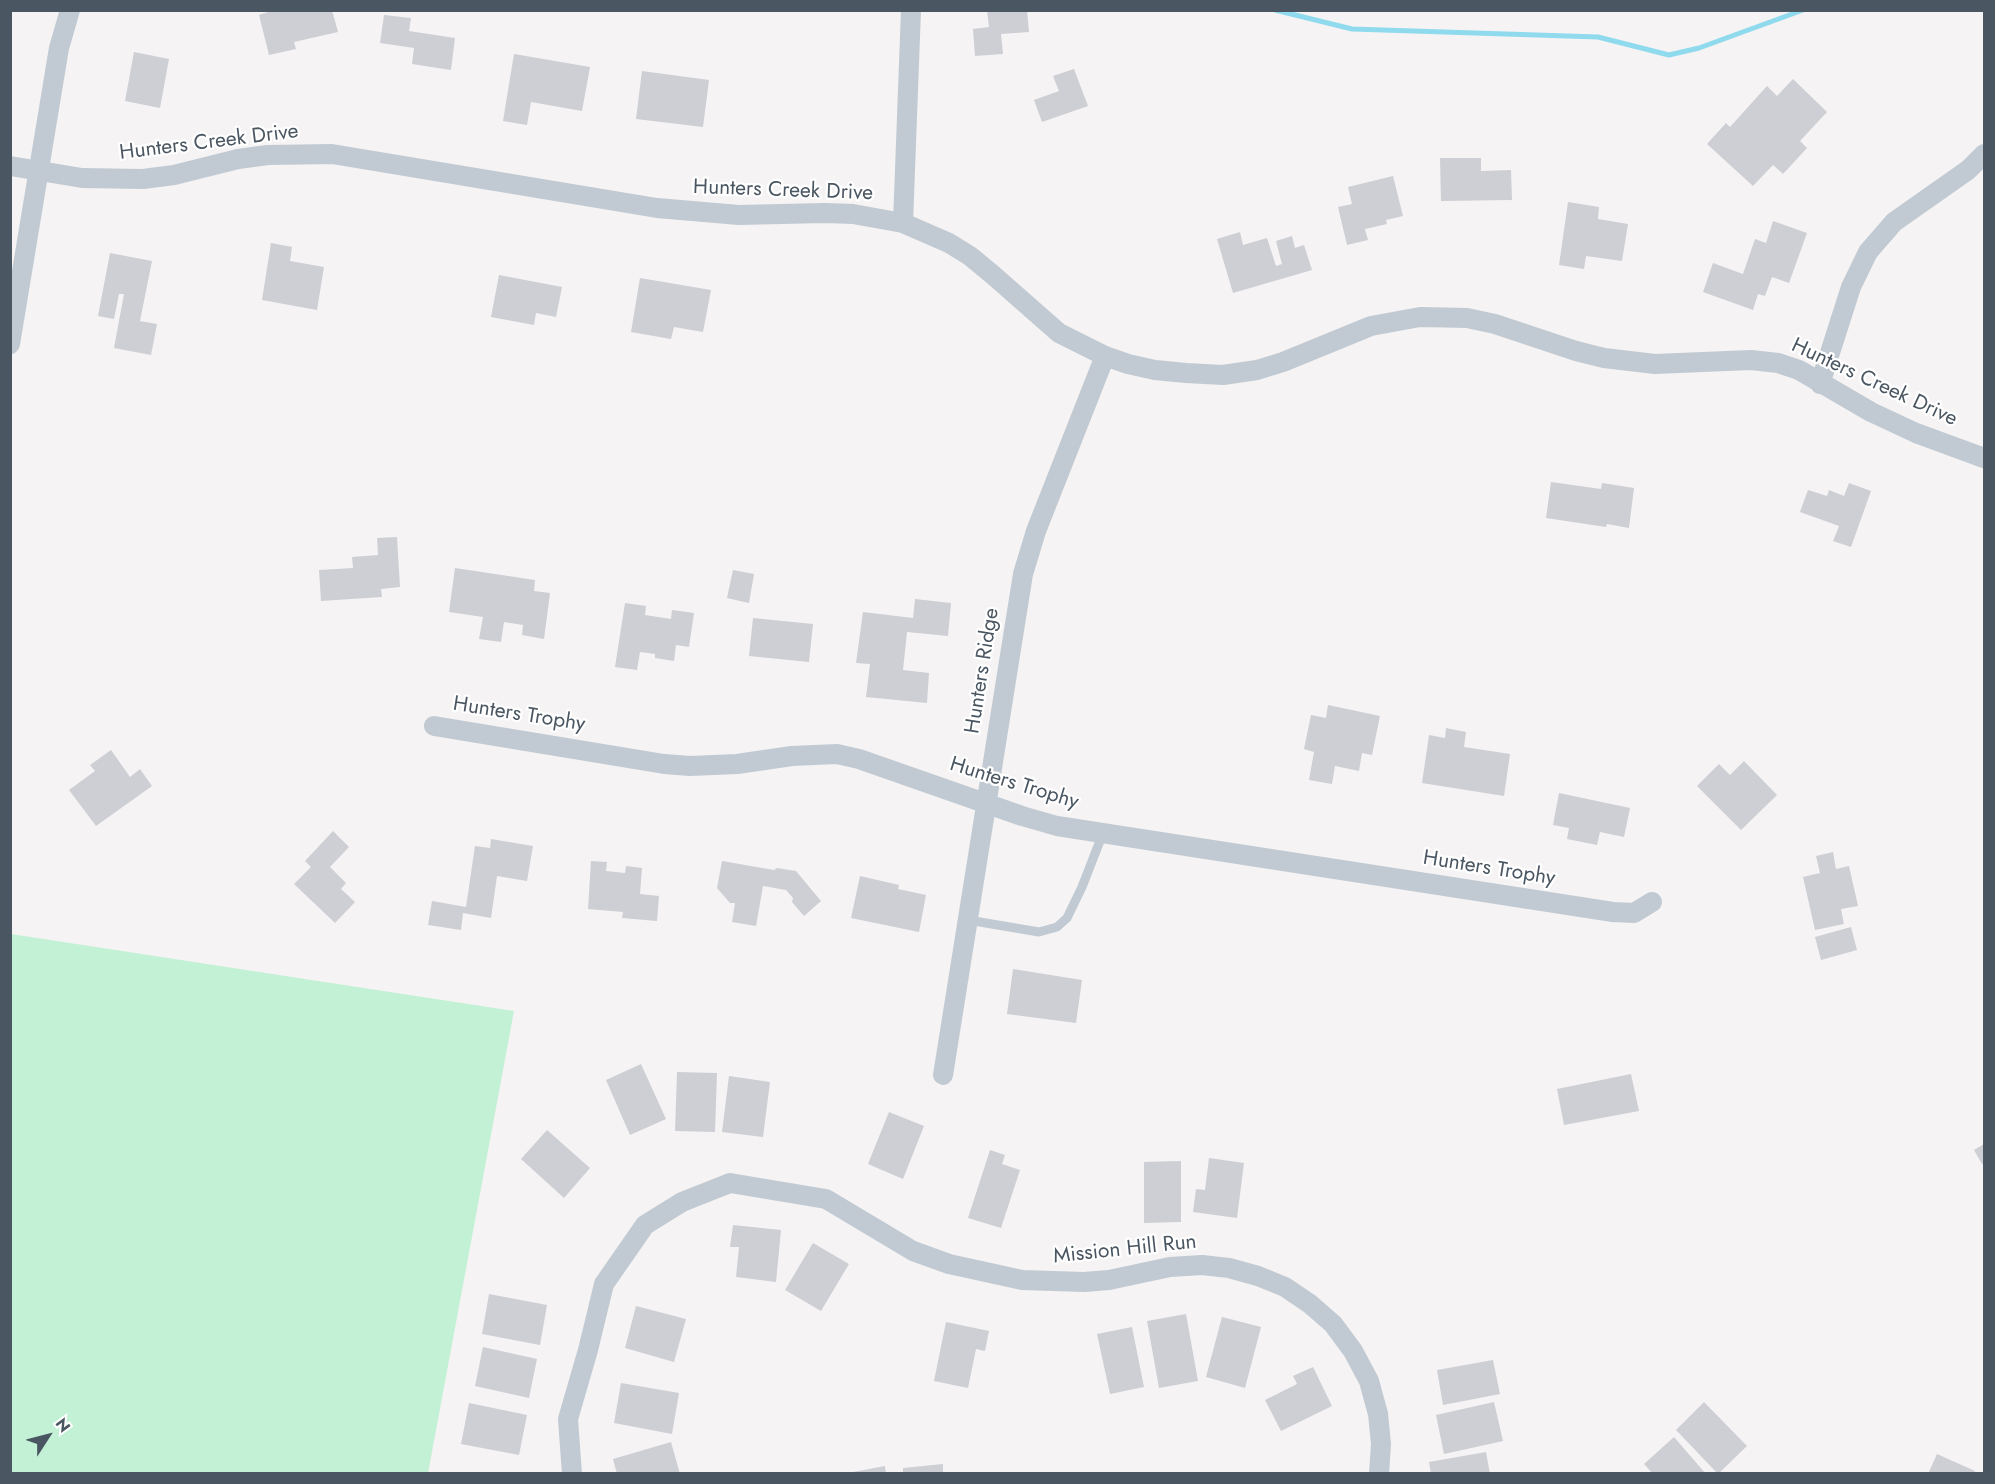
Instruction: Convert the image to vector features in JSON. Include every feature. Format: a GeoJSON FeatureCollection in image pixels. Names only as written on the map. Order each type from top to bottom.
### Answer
{"type":"FeatureCollection","features":[{"type":"Feature","properties":{"kind":"street"},"geometry":{"type":"LineString","coordinates":[[10,344],[59,48],[70,10]]}},
{"type":"Feature","properties":{"kind":"street"},"geometry":{"type":"LineString","coordinates":[[903,223],[911,10]]}},
{"type":"Feature","properties":{"kind":"street"},"geometry":{"type":"LineString","coordinates":[[1820,384],[1851,287],[1868,252],[1894,222],[1968,170],[1984,153]]}},
{"type":"Feature","properties":{"kind":"street","name":"Hunters Creek Drive"},"geometry":{"type":"LineString","coordinates":[[10,166],[82,178],[143,179],[174,175],[238,159],[268,155],[332,154],[657,208],[739,214],[853,214],[903,223],[949,243],[970,256],[1059,333],[1105,356],[1155,370],[1223,375],[1257,370],[1283,362],[1371,326],[1397,320],[1467,318],[1495,324],[1575,351],[1604,358],[1655,364],[1751,360],[1778,363],[1799,370],[1871,412],[1916,433],[1984,458]]}},
{"type":"Feature","properties":{"kind":"street","name":"Hunters Ridge"},"geometry":{"type":"LineString","coordinates":[[943,1076],[1020,596],[1029,553],[1105,356]]}},
{"type":"Feature","properties":{"kind":"street","name":"Hunters Trophy"},"geometry":{"type":"LineString","coordinates":[[434,726],[664,764],[690,766],[727,765],[792,756],[837,754],[859,759],[1057,826],[1624,914],[1634,913],[1652,902]]}},
{"type":"Feature","properties":{"kind":"street","name":"Mission Hill Run"},"geometry":{"type":"LineString","coordinates":[[572,1473],[568,1419],[604,1284],[645,1225],[682,1202],[730,1183],[826,1198],[913,1251],[949,1264],[1022,1280],[1084,1282],[1109,1280],[1170,1267],[1202,1265],[1229,1268],[1285,1287],[1333,1324],[1353,1352],[1369,1381],[1378,1414],[1382,1444],[1379,1473]]}},
{"type":"Feature","properties":{"kind":"lane"},"geometry":{"type":"LineString","coordinates":[[968,920],[1040,932],[1057,927],[1067,918],[1082,887],[1102,833]]}},
{"type":"Feature","properties":{"kind":"green space"},"geometry":{"type":"Polygon","coordinates":[[[11,934],[514,1011],[428,1473],[11,1473],[11,934]]]}},
{"type":"Feature","properties":{"kind":"building"},"geometry":{"type":"Polygon","coordinates":[[[267,10],[332,10],[338,32],[294,42],[296,49],[269,55],[259,15],[268,12],[267,10]]]}},
{"type":"Feature","properties":{"kind":"building"},"geometry":{"type":"Polygon","coordinates":[[[987,10],[1027,10],[1029,32],[1001,34],[1003,54],[975,56],[973,29],[989,27],[987,10]]]}},
{"type":"Feature","properties":{"kind":"building"},"geometry":{"type":"Polygon","coordinates":[[[384,15],[411,18],[409,31],[455,38],[451,70],[412,64],[414,48],[380,43],[384,15]]]}},
{"type":"Feature","properties":{"kind":"building"},"geometry":{"type":"Polygon","coordinates":[[[134,52],[169,59],[160,108],[125,101],[134,52]]]}},
{"type":"Feature","properties":{"kind":"building"},"geometry":{"type":"Polygon","coordinates":[[[514,54],[590,67],[582,111],[531,102],[527,125],[503,121],[514,54]]]}},
{"type":"Feature","properties":{"kind":"building"},"geometry":{"type":"Polygon","coordinates":[[[1074,69],[1088,106],[1042,122],[1034,100],[1059,91],[1053,76],[1074,69]]]}},
{"type":"Feature","properties":{"kind":"building"},"geometry":{"type":"Polygon","coordinates":[[[642,71],[709,80],[703,127],[636,119],[642,71]]]}},
{"type":"Feature","properties":{"kind":"building"},"geometry":{"type":"Polygon","coordinates":[[[1793,79],[1827,112],[1800,141],[1807,148],[1783,174],[1773,165],[1753,186],[1707,144],[1726,123],[1730,127],[1767,86],[1777,96],[1793,79]]]}},
{"type":"Feature","properties":{"kind":"building"},"geometry":{"type":"Polygon","coordinates":[[[1440,158],[1481,158],[1481,171],[1511,170],[1512,200],[1441,201],[1440,158]]]}},
{"type":"Feature","properties":{"kind":"building"},"geometry":{"type":"Polygon","coordinates":[[[1393,176],[1403,216],[1386,220],[1387,224],[1365,229],[1368,240],[1347,245],[1338,207],[1352,204],[1348,187],[1393,176]]]}},
{"type":"Feature","properties":{"kind":"building"},"geometry":{"type":"Polygon","coordinates":[[[1568,202],[1599,207],[1598,219],[1628,224],[1622,261],[1586,256],[1584,269],[1559,265],[1568,202]]]}},
{"type":"Feature","properties":{"kind":"building"},"geometry":{"type":"Polygon","coordinates":[[[1773,221],[1807,233],[1789,283],[1772,277],[1765,296],[1758,294],[1753,310],[1703,292],[1713,263],[1743,274],[1755,239],[1766,243],[1773,221]]]}},
{"type":"Feature","properties":{"kind":"building"},"geometry":{"type":"Polygon","coordinates":[[[1240,232],[1243,245],[1267,238],[1276,266],[1282,264],[1276,241],[1292,236],[1295,248],[1304,245],[1312,270],[1233,293],[1217,239],[1240,232]]]}},
{"type":"Feature","properties":{"kind":"building"},"geometry":{"type":"Polygon","coordinates":[[[271,243],[292,247],[290,261],[324,267],[317,310],[262,300],[271,243]]]}},
{"type":"Feature","properties":{"kind":"building"},"geometry":{"type":"Polygon","coordinates":[[[110,253],[152,261],[140,321],[157,324],[151,355],[114,348],[124,294],[119,294],[114,319],[98,316],[110,253]]]}},
{"type":"Feature","properties":{"kind":"building"},"geometry":{"type":"Polygon","coordinates":[[[499,275],[562,287],[556,317],[536,313],[534,325],[491,317],[499,275]]]}},
{"type":"Feature","properties":{"kind":"building"},"geometry":{"type":"Polygon","coordinates":[[[640,278],[711,290],[703,332],[674,327],[671,339],[631,332],[640,278]]]}},
{"type":"Feature","properties":{"kind":"building"},"geometry":{"type":"Polygon","coordinates":[[[1551,482],[1601,489],[1602,483],[1634,488],[1629,528],[1546,518],[1551,482]]]}},
{"type":"Feature","properties":{"kind":"building"},"geometry":{"type":"Polygon","coordinates":[[[1849,483],[1871,491],[1851,547],[1833,541],[1839,526],[1800,512],[1808,490],[1827,496],[1829,490],[1844,496],[1849,483]]]}},
{"type":"Feature","properties":{"kind":"building"},"geometry":{"type":"Polygon","coordinates":[[[397,537],[400,587],[381,589],[382,597],[321,601],[319,570],[353,568],[352,557],[378,555],[377,538],[397,537]]]}},
{"type":"Feature","properties":{"kind":"building"},"geometry":{"type":"Polygon","coordinates":[[[455,568],[535,580],[534,591],[550,593],[544,639],[522,635],[523,625],[504,622],[501,642],[479,639],[483,617],[449,612],[455,568]]]}},
{"type":"Feature","properties":{"kind":"building"},"geometry":{"type":"Polygon","coordinates":[[[733,570],[754,574],[749,603],[727,598],[733,570]]]}},
{"type":"Feature","properties":{"kind":"building"},"geometry":{"type":"Polygon","coordinates":[[[915,599],[951,603],[948,636],[907,632],[903,670],[929,673],[927,703],[866,697],[870,664],[856,663],[863,612],[913,618],[915,599]]]}},
{"type":"Feature","properties":{"kind":"building"},"geometry":{"type":"Polygon","coordinates":[[[625,603],[646,606],[645,615],[671,619],[672,610],[694,613],[689,647],[676,645],[674,661],[655,658],[655,654],[640,652],[637,670],[615,667],[625,603]]]}},
{"type":"Feature","properties":{"kind":"building"},"geometry":{"type":"Polygon","coordinates":[[[753,618],[813,624],[809,662],[749,656],[753,618]]]}},
{"type":"Feature","properties":{"kind":"building"},"geometry":{"type":"Polygon","coordinates":[[[1328,705],[1380,716],[1372,755],[1362,753],[1359,771],[1335,766],[1332,784],[1309,780],[1314,752],[1304,749],[1311,715],[1326,718],[1328,705]]]}},
{"type":"Feature","properties":{"kind":"building"},"geometry":{"type":"Polygon","coordinates":[[[1446,728],[1466,732],[1464,747],[1510,754],[1504,796],[1422,783],[1429,735],[1445,738],[1446,728]]]}},
{"type":"Feature","properties":{"kind":"building"},"geometry":{"type":"Polygon","coordinates":[[[111,750],[130,777],[140,769],[152,786],[96,826],[69,790],[95,771],[90,765],[111,750]]]}},
{"type":"Feature","properties":{"kind":"building"},"geometry":{"type":"Polygon","coordinates":[[[1744,761],[1777,795],[1741,830],[1697,786],[1719,764],[1730,775],[1744,761]]]}},
{"type":"Feature","properties":{"kind":"building"},"geometry":{"type":"Polygon","coordinates":[[[1559,793],[1630,808],[1624,837],[1600,832],[1597,845],[1567,839],[1569,828],[1553,825],[1559,793]]]}},
{"type":"Feature","properties":{"kind":"building"},"geometry":{"type":"Polygon","coordinates":[[[333,831],[349,847],[330,867],[346,883],[341,889],[355,902],[335,923],[294,884],[311,867],[305,861],[333,831]]]}},
{"type":"Feature","properties":{"kind":"building"},"geometry":{"type":"Polygon","coordinates":[[[491,839],[533,846],[527,881],[497,876],[491,918],[463,913],[461,930],[428,925],[432,901],[466,907],[475,846],[490,848],[491,839]]]}},
{"type":"Feature","properties":{"kind":"building"},"geometry":{"type":"Polygon","coordinates":[[[1833,852],[1836,869],[1849,866],[1858,906],[1841,909],[1844,924],[1815,930],[1803,877],[1820,873],[1816,856],[1833,852]]]}},
{"type":"Feature","properties":{"kind":"building"},"geometry":{"type":"Polygon","coordinates":[[[591,861],[607,862],[606,871],[625,873],[626,866],[642,868],[640,894],[659,896],[657,921],[622,918],[623,912],[588,909],[591,861]]]}},
{"type":"Feature","properties":{"kind":"building"},"geometry":{"type":"Polygon","coordinates":[[[722,861],[774,870],[777,868],[796,871],[821,901],[804,916],[792,902],[793,898],[786,890],[763,886],[756,926],[732,922],[735,903],[730,903],[717,888],[722,861]]]}},
{"type":"Feature","properties":{"kind":"building"},"geometry":{"type":"Polygon","coordinates":[[[860,876],[899,885],[898,889],[926,895],[919,932],[851,918],[860,876]]]}},
{"type":"Feature","properties":{"kind":"building"},"geometry":{"type":"Polygon","coordinates":[[[1851,927],[1857,950],[1821,960],[1815,937],[1851,927]]]}},
{"type":"Feature","properties":{"kind":"building"},"geometry":{"type":"Polygon","coordinates":[[[1013,969],[1082,980],[1076,1023],[1007,1014],[1013,969]]]}},
{"type":"Feature","properties":{"kind":"building"},"geometry":{"type":"Polygon","coordinates":[[[641,1064],[666,1119],[630,1135],[606,1080],[641,1064]]]}},
{"type":"Feature","properties":{"kind":"building"},"geometry":{"type":"Polygon","coordinates":[[[677,1072],[717,1073],[715,1132],[675,1131],[677,1072]]]}},
{"type":"Feature","properties":{"kind":"building"},"geometry":{"type":"Polygon","coordinates":[[[1631,1074],[1639,1111],[1564,1125],[1557,1089],[1631,1074]]]}},
{"type":"Feature","properties":{"kind":"building"},"geometry":{"type":"Polygon","coordinates":[[[729,1076],[770,1082],[763,1137],[722,1132],[729,1076]]]}},
{"type":"Feature","properties":{"kind":"building"},"geometry":{"type":"Polygon","coordinates":[[[889,1112],[924,1126],[903,1179],[868,1164],[889,1112]]]}},
{"type":"Feature","properties":{"kind":"building"},"geometry":{"type":"Polygon","coordinates":[[[547,1130],[590,1168],[564,1198],[521,1159],[547,1130]]]}},
{"type":"Feature","properties":{"kind":"building"},"geometry":{"type":"Polygon","coordinates":[[[1984,1144],[1984,1163],[1982,1164],[1974,1150],[1984,1144]]]}},
{"type":"Feature","properties":{"kind":"building"},"geometry":{"type":"Polygon","coordinates":[[[990,1150],[1005,1155],[1002,1164],[1020,1170],[1001,1228],[968,1218],[990,1150]]]}},
{"type":"Feature","properties":{"kind":"building"},"geometry":{"type":"Polygon","coordinates":[[[1209,1158],[1244,1163],[1237,1218],[1193,1212],[1196,1189],[1205,1190],[1209,1158]]]}},
{"type":"Feature","properties":{"kind":"building"},"geometry":{"type":"Polygon","coordinates":[[[1181,1161],[1181,1222],[1144,1223],[1144,1162],[1181,1161]]]}},
{"type":"Feature","properties":{"kind":"building"},"geometry":{"type":"Polygon","coordinates":[[[733,1225],[781,1230],[776,1282],[736,1277],[739,1247],[730,1247],[733,1225]]]}},
{"type":"Feature","properties":{"kind":"building"},"geometry":{"type":"Polygon","coordinates":[[[813,1243],[849,1264],[821,1311],[785,1290],[813,1243]]]}},
{"type":"Feature","properties":{"kind":"building"},"geometry":{"type":"Polygon","coordinates":[[[489,1294],[547,1305],[540,1345],[482,1334],[489,1294]]]}},
{"type":"Feature","properties":{"kind":"building"},"geometry":{"type":"Polygon","coordinates":[[[636,1306],[686,1319],[674,1362],[625,1348],[636,1306]]]}},
{"type":"Feature","properties":{"kind":"building"},"geometry":{"type":"Polygon","coordinates":[[[1186,1314],[1198,1381],[1159,1388],[1147,1321],[1186,1314]]]}},
{"type":"Feature","properties":{"kind":"building"},"geometry":{"type":"Polygon","coordinates":[[[1222,1317],[1261,1327],[1245,1388],[1206,1377],[1222,1317]]]}},
{"type":"Feature","properties":{"kind":"building"},"geometry":{"type":"Polygon","coordinates":[[[946,1322],[989,1331],[985,1351],[976,1349],[968,1388],[934,1381],[946,1322]]]}},
{"type":"Feature","properties":{"kind":"building"},"geometry":{"type":"Polygon","coordinates":[[[1132,1327],[1144,1387],[1110,1394],[1097,1334],[1132,1327]]]}},
{"type":"Feature","properties":{"kind":"building"},"geometry":{"type":"Polygon","coordinates":[[[483,1347],[537,1359],[529,1398],[475,1386],[483,1347]]]}},
{"type":"Feature","properties":{"kind":"building"},"geometry":{"type":"Polygon","coordinates":[[[1493,1360],[1500,1394],[1443,1405],[1437,1370],[1493,1360]]]}},
{"type":"Feature","properties":{"kind":"building"},"geometry":{"type":"Polygon","coordinates":[[[1313,1367],[1332,1406],[1281,1431],[1265,1400],[1297,1384],[1293,1376],[1313,1367]]]}},
{"type":"Feature","properties":{"kind":"building"},"geometry":{"type":"Polygon","coordinates":[[[621,1383],[679,1393],[672,1434],[614,1423],[621,1383]]]}},
{"type":"Feature","properties":{"kind":"building"},"geometry":{"type":"Polygon","coordinates":[[[1494,1402],[1503,1441],[1444,1454],[1436,1415],[1494,1402]]]}},
{"type":"Feature","properties":{"kind":"building"},"geometry":{"type":"Polygon","coordinates":[[[1704,1402],[1747,1446],[1718,1474],[1676,1430],[1704,1402]]]}},
{"type":"Feature","properties":{"kind":"building"},"geometry":{"type":"Polygon","coordinates":[[[469,1403],[527,1415],[519,1455],[461,1444],[469,1403]]]}},
{"type":"Feature","properties":{"kind":"building"},"geometry":{"type":"Polygon","coordinates":[[[1674,1437],[1706,1474],[1653,1474],[1644,1464],[1674,1437]]]}},
{"type":"Feature","properties":{"kind":"building"},"geometry":{"type":"Polygon","coordinates":[[[671,1442],[680,1474],[617,1474],[613,1459],[671,1442]]]}},
{"type":"Feature","properties":{"kind":"building"},"geometry":{"type":"Polygon","coordinates":[[[1486,1452],[1490,1474],[1431,1474],[1429,1462],[1486,1452]]]}},
{"type":"Feature","properties":{"kind":"building"},"geometry":{"type":"Polygon","coordinates":[[[1937,1454],[1975,1471],[1974,1474],[1928,1474],[1937,1454]]]}},
{"type":"Feature","properties":{"kind":"building"},"geometry":{"type":"Polygon","coordinates":[[[943,1464],[943,1474],[903,1474],[903,1468],[943,1464]]]}},
{"type":"Feature","properties":{"kind":"building"},"geometry":{"type":"Polygon","coordinates":[[[885,1466],[886,1474],[853,1474],[853,1472],[885,1466]]]}},
{"type":"Feature","properties":{"kind":"waterway"},"geometry":{"type":"LineString","coordinates":[[1275,10],[1352,29],[1598,37],[1669,55],[1699,48],[1803,10]]}}]}
